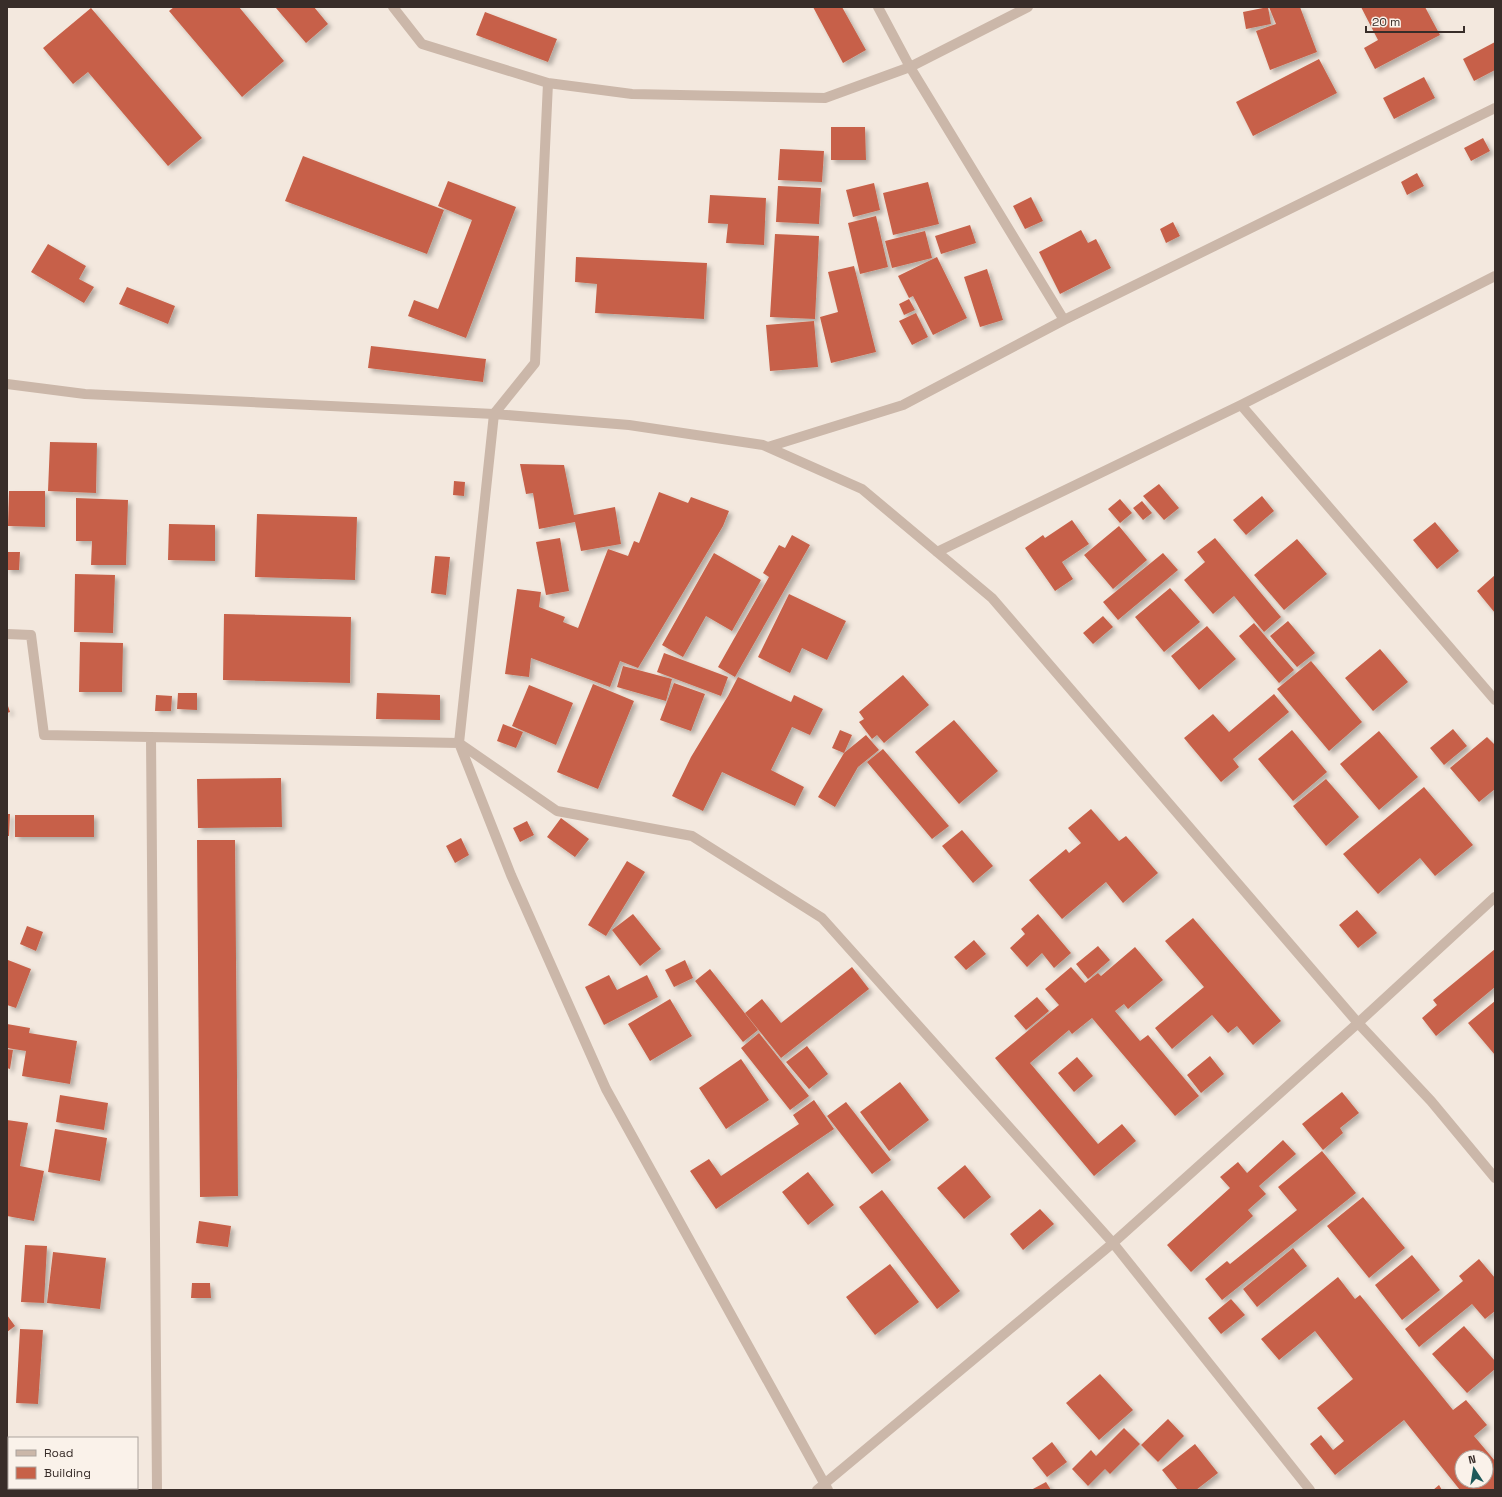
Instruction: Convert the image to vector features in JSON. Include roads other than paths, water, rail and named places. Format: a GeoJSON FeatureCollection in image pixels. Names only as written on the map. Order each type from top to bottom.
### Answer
{"type":"FeatureCollection","features":[{"type":"Feature","properties":{"kind":"street"},"geometry":{"type":"LineString","coordinates":[[393,7],[422,44],[548,83],[632,94],[825,98],[910,67],[1028,7]]}},
{"type":"Feature","properties":{"kind":"street"},"geometry":{"type":"LineString","coordinates":[[878,7],[910,67],[1064,320]]}},
{"type":"Feature","properties":{"kind":"street"},"geometry":{"type":"LineString","coordinates":[[548,83],[535,363],[494,414],[459,743],[510,875],[606,1089],[823,1488],[1113,1243],[1358,1023],[1495,897]]}},
{"type":"Feature","properties":{"kind":"street"},"geometry":{"type":"LineString","coordinates":[[768,447],[903,405],[1064,320],[1495,108]]}},
{"type":"Feature","properties":{"kind":"street"},"geometry":{"type":"LineString","coordinates":[[937,552],[1241,405],[1495,276]]}},
{"type":"Feature","properties":{"kind":"street"},"geometry":{"type":"LineString","coordinates":[[7,384],[85,394],[494,414],[629,425],[763,445],[862,489],[992,598],[1358,1023],[1431,1101],[1495,1178]]}},
{"type":"Feature","properties":{"kind":"street"},"geometry":{"type":"LineString","coordinates":[[1241,405],[1495,700]]}},
{"type":"Feature","properties":{"kind":"street"},"geometry":{"type":"LineString","coordinates":[[7,634],[31,635],[44,735],[459,743],[557,811],[692,836],[822,918],[1113,1243],[1310,1490]]}},
{"type":"Feature","properties":{"kind":"street"},"geometry":{"type":"LineString","coordinates":[[151,737],[157,1490]]}}]}
